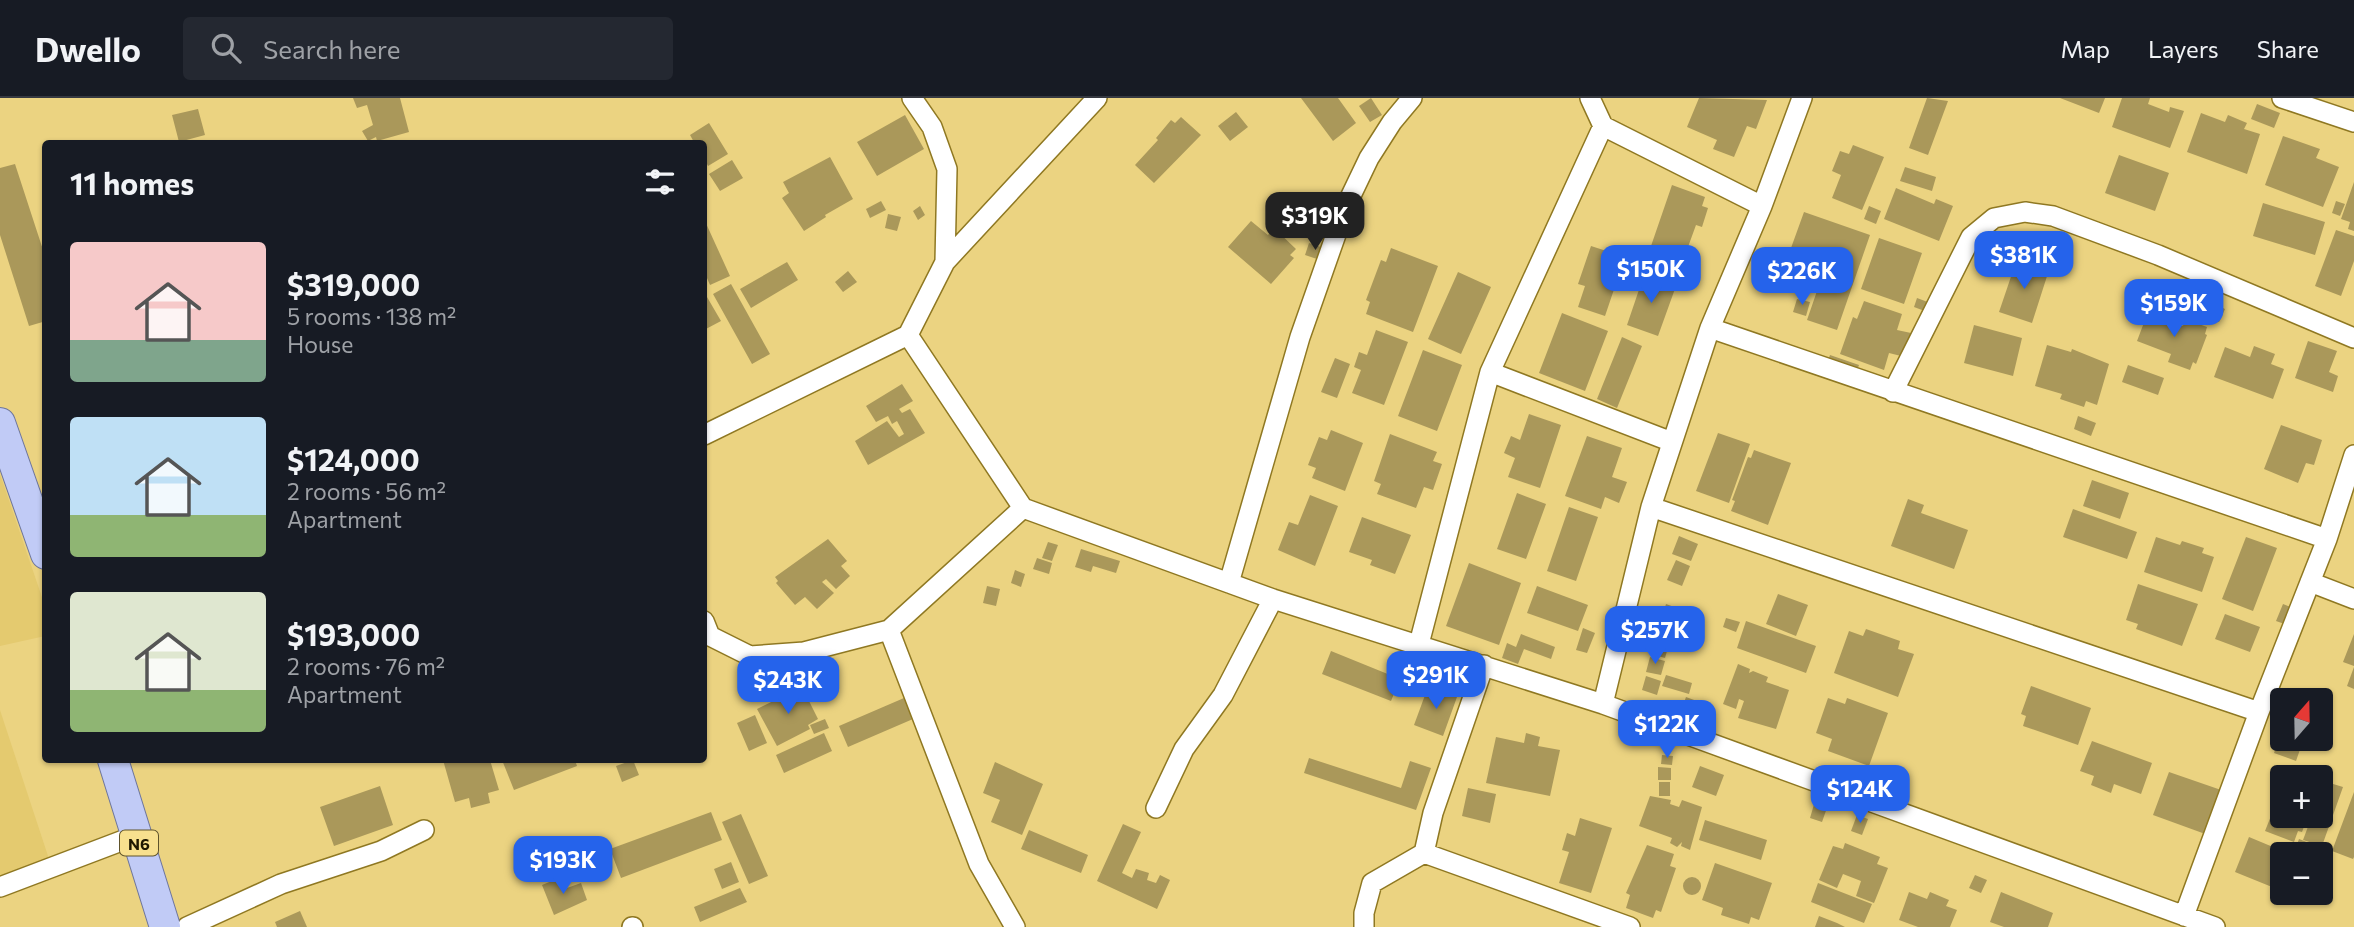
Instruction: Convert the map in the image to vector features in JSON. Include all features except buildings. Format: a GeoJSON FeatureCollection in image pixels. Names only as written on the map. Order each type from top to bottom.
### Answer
{"type":"FeatureCollection","features":[{"type":"Feature","properties":{"kind":"main road"},"geometry":{"type":"LineString","coordinates":[[0,423],[42,543]]}},
{"type":"Feature","properties":{"kind":"main road","name":"N6"},"geometry":{"type":"LineString","coordinates":[[114,763],[165,927]]}},
{"type":"Feature","properties":{"kind":"street"},"geometry":{"type":"LineString","coordinates":[[912,98],[932,127],[947,169],[945,262]]}},
{"type":"Feature","properties":{"kind":"street"},"geometry":{"type":"LineString","coordinates":[[707,434],[908,335],[945,262],[1097,98]]}},
{"type":"Feature","properties":{"kind":"street"},"geometry":{"type":"LineString","coordinates":[[1229,583],[1300,337],[1346,206],[1369,158],[1392,122],[1412,98]]}},
{"type":"Feature","properties":{"kind":"street"},"geometry":{"type":"LineString","coordinates":[[1590,98],[1603,126],[1762,206]]}},
{"type":"Feature","properties":{"kind":"street"},"geometry":{"type":"LineString","coordinates":[[1603,704],[1651,507],[1672,442],[1710,328],[1762,206],[1802,98]]}},
{"type":"Feature","properties":{"kind":"street"},"geometry":{"type":"LineString","coordinates":[[2283,98],[2354,122]]}},
{"type":"Feature","properties":{"kind":"street"},"geometry":{"type":"LineString","coordinates":[[1419,644],[1490,372],[1603,126]]}},
{"type":"Feature","properties":{"kind":"street"},"geometry":{"type":"LineString","coordinates":[[1893,392],[1970,237],[1994,218],[2025,212],[2053,216],[2158,255],[2354,338]]}},
{"type":"Feature","properties":{"kind":"street"},"geometry":{"type":"LineString","coordinates":[[1710,328],[2327,539]]}},
{"type":"Feature","properties":{"kind":"street"},"geometry":{"type":"LineString","coordinates":[[908,335],[1023,508],[1273,599],[1603,704],[2215,927]]}},
{"type":"Feature","properties":{"kind":"street"},"geometry":{"type":"LineString","coordinates":[[1490,372],[1672,442]]}},
{"type":"Feature","properties":{"kind":"street"},"geometry":{"type":"LineString","coordinates":[[2184,916],[2259,712],[2327,539],[2354,455]]}},
{"type":"Feature","properties":{"kind":"street"},"geometry":{"type":"LineString","coordinates":[[1651,507],[2259,712]]}},
{"type":"Feature","properties":{"kind":"street"},"geometry":{"type":"LineString","coordinates":[[707,628],[710,636],[750,656],[804,652],[889,630],[1023,508]]}},
{"type":"Feature","properties":{"kind":"street"},"geometry":{"type":"LineString","coordinates":[[2310,582],[2354,599]]}},
{"type":"Feature","properties":{"kind":"street"},"geometry":{"type":"LineString","coordinates":[[1156,808],[1184,749],[1223,695],[1273,599]]}},
{"type":"Feature","properties":{"kind":"street"},"geometry":{"type":"LineString","coordinates":[[889,630],[979,864],[1015,927]]}},
{"type":"Feature","properties":{"kind":"street"},"geometry":{"type":"LineString","coordinates":[[1364,927],[1364,913],[1372,883],[1424,853],[1433,813],[1484,666]]}},
{"type":"Feature","properties":{"kind":"street"},"geometry":{"type":"LineString","coordinates":[[187,927],[281,884],[381,851],[424,830]]}},
{"type":"Feature","properties":{"kind":"street"},"geometry":{"type":"LineString","coordinates":[[0,887],[137,835]]}},
{"type":"Feature","properties":{"kind":"street"},"geometry":{"type":"LineString","coordinates":[[1424,853],[1630,927]]}},
{"type":"Feature","properties":{"kind":"shaded area"},"geometry":{"type":"Polygon","coordinates":[[[0,474],[42,597],[42,637],[0,646],[0,474]]]}},
{"type":"Feature","properties":{"kind":"shaded area"},"geometry":{"type":"Polygon","coordinates":[[[0,710],[50,862],[0,880],[0,710]]]}}]}
